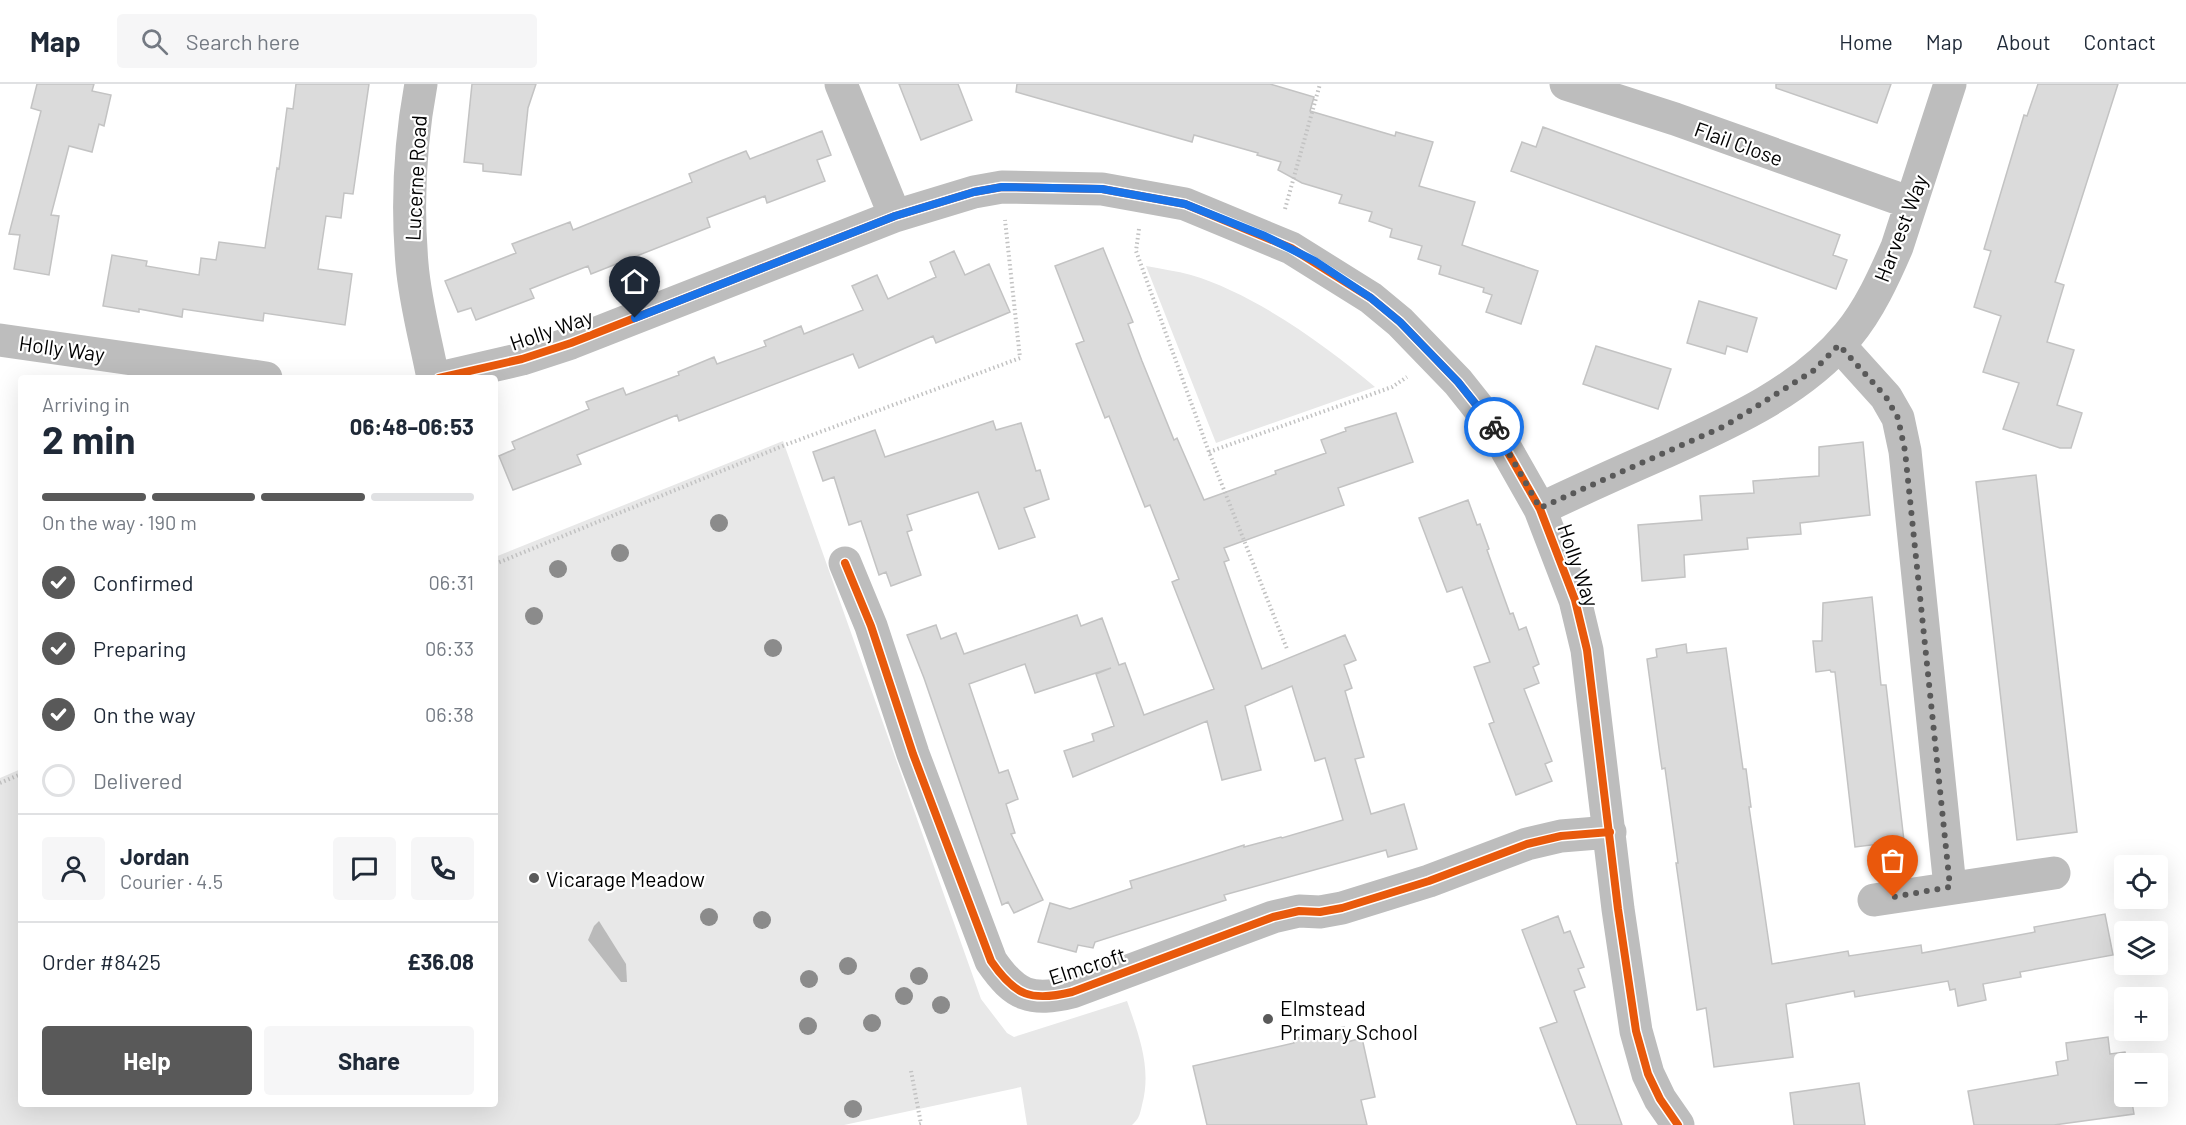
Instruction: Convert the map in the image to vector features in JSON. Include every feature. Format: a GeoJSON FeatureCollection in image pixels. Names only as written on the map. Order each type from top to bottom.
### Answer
{"type":"FeatureCollection","features":[{"type":"Feature","properties":{"kind":"street","name":"Lucerne Road"},"geometry":{"type":"LineString","coordinates":[[422,84],[409,200],[410,233],[412,267],[432,375]]}},
{"type":"Feature","properties":{"kind":"street"},"geometry":{"type":"LineString","coordinates":[[841,84],[895,216]]}},
{"type":"Feature","properties":{"kind":"street","name":"Flail Close"},"geometry":{"type":"LineString","coordinates":[[1566,84],[1675,119],[1911,203]]}},
{"type":"Feature","properties":{"kind":"street","name":"Harvest Way"},"geometry":{"type":"LineString","coordinates":[[1540,508],[1725,426],[1813,371],[1839,345],[1849,334],[1881,283],[1897,247],[1950,84]]}},
{"type":"Feature","properties":{"kind":"street","name":"Holly Way"},"geometry":{"type":"LineString","coordinates":[[452,375],[522,359],[571,343],[895,216],[974,192],[1002,187],[1102,189],[1185,204],[1276,241],[1315,261],[1371,298],[1400,322],[1458,382],[1493,426],[1540,508],[1575,600],[1587,650],[1618,909],[1638,1040],[1647,1074],[1678,1125]]}},
{"type":"Feature","properties":{"kind":"street","name":"Holly Way"},"geometry":{"type":"LineString","coordinates":[[0,339],[246,375]]}},
{"type":"Feature","properties":{"kind":"street"},"geometry":{"type":"LineString","coordinates":[[1839,345],[1886,397],[1898,418],[1905,451],[1950,887]]}},
{"type":"Feature","properties":{"kind":"street","name":"Elmcroft"},"geometry":{"type":"LineString","coordinates":[[845,563],[871,626],[914,754],[992,961],[1004,979],[1025,994],[1047,998],[1072,993],[1273,917],[1299,911],[1320,912],[1342,908],[1429,881],[1535,842],[1561,836],[1610,832]]}},
{"type":"Feature","properties":{"kind":"street"},"geometry":{"type":"LineString","coordinates":[[1874,900],[2054,873]]}},
{"type":"Feature","properties":{"kind":"path"},"geometry":{"type":"LineString","coordinates":[[1276,241],[1320,84]]}},
{"type":"Feature","properties":{"kind":"path"},"geometry":{"type":"LineString","coordinates":[[498,563],[785,445],[1020,358],[1002,187]]}},
{"type":"Feature","properties":{"kind":"path"},"geometry":{"type":"LineString","coordinates":[[1142,196],[1136,251],[1209,452],[1287,649]]}},
{"type":"Feature","properties":{"kind":"path"},"geometry":{"type":"LineString","coordinates":[[1209,452],[1392,387],[1436,359]]}},
{"type":"Feature","properties":{"kind":"path"},"geometry":{"type":"LineString","coordinates":[[0,783],[18,775]]}},
{"type":"Feature","properties":{"kind":"path"},"geometry":{"type":"LineString","coordinates":[[911,1071],[921,1124],[918,1125]]}},
{"type":"Feature","properties":{"kind":"shaded area"},"geometry":{"type":"Polygon","coordinates":[[[1146,266],[1191,275],[1239,294],[1312,338],[1375,387],[1216,443],[1146,266]]]}},
{"type":"Feature","properties":{"kind":"shaded area"},"geometry":{"type":"Polygon","coordinates":[[[783,441],[981,999],[1007,1033],[1014,1037],[1127,1001],[1140,1039],[1146,1078],[1141,1111],[1132,1125],[1027,1125],[1021,1087],[844,1125],[0,1125],[0,778],[18,770],[18,1107],[498,1107],[498,556],[783,441]]]}},
{"type":"Feature","properties":{"kind":"shaded area"},"geometry":{"type":"Polygon","coordinates":[[[599,921],[626,964],[627,982],[621,982],[588,940],[594,926],[599,921]]]}},
{"type":"Feature","properties":{"kind":"building"},"geometry":{"type":"Polygon","coordinates":[[[37,84],[94,84],[92,91],[111,95],[104,126],[99,124],[92,152],[69,146],[51,215],[59,216],[49,275],[14,269],[20,235],[9,234],[41,111],[31,108],[37,84]]]}},
{"type":"Feature","properties":{"kind":"building"},"geometry":{"type":"Polygon","coordinates":[[[296,84],[369,84],[353,194],[344,193],[341,218],[326,216],[318,269],[352,274],[345,325],[264,313],[263,321],[183,309],[182,317],[139,309],[139,312],[103,306],[112,255],[147,261],[146,266],[199,275],[201,258],[216,260],[219,242],[265,248],[287,108],[293,109],[296,84]]]}},
{"type":"Feature","properties":{"kind":"building"},"geometry":{"type":"Polygon","coordinates":[[[472,84],[536,84],[528,108],[521,175],[483,171],[483,164],[464,162],[472,84]]]}},
{"type":"Feature","properties":{"kind":"building"},"geometry":{"type":"Polygon","coordinates":[[[899,84],[958,84],[972,120],[921,140],[899,84]]]}},
{"type":"Feature","properties":{"kind":"building"},"geometry":{"type":"Polygon","coordinates":[[[1017,84],[1270,84],[1314,97],[1310,111],[1395,136],[1396,132],[1433,142],[1419,186],[1475,202],[1462,245],[1538,271],[1521,324],[1486,312],[1492,295],[1483,292],[1484,288],[1439,274],[1441,266],[1418,259],[1422,246],[1390,237],[1392,229],[1369,221],[1372,212],[1339,203],[1342,195],[1302,183],[1278,170],[1281,162],[1194,135],[1192,142],[1016,92],[1017,84]]]}},
{"type":"Feature","properties":{"kind":"building"},"geometry":{"type":"Polygon","coordinates":[[[1776,84],[1891,84],[1877,123],[1776,88],[1776,84]]]}},
{"type":"Feature","properties":{"kind":"building"},"geometry":{"type":"Polygon","coordinates":[[[2038,84],[2118,84],[2055,282],[2064,285],[2047,342],[2074,350],[2057,405],[2082,413],[2071,448],[2060,448],[2003,429],[2019,383],[1983,372],[2001,316],[1974,307],[1991,251],[1984,249],[2024,115],[2027,116],[2038,84]]]}},
{"type":"Feature","properties":{"kind":"building"},"geometry":{"type":"Polygon","coordinates":[[[1543,127],[1840,235],[1833,255],[1847,260],[1836,289],[1511,171],[1522,142],[1536,147],[1543,127]]]}},
{"type":"Feature","properties":{"kind":"building"},"geometry":{"type":"Polygon","coordinates":[[[822,131],[831,155],[817,160],[825,181],[767,203],[765,196],[707,218],[710,227],[591,274],[588,266],[530,289],[534,298],[476,320],[471,308],[458,312],[445,281],[516,253],[512,244],[570,222],[573,230],[692,182],[689,174],[718,162],[746,151],[750,159],[822,131]]]}},
{"type":"Feature","properties":{"kind":"building"},"geometry":{"type":"Polygon","coordinates":[[[1103,248],[1133,322],[1128,324],[1142,361],[1174,440],[1177,438],[1204,500],[1326,453],[1321,440],[1346,431],[1345,428],[1396,413],[1413,462],[1338,488],[1344,505],[1224,548],[1229,560],[1224,562],[1262,669],[1345,635],[1356,660],[1344,665],[1352,688],[1345,691],[1364,757],[1355,759],[1371,814],[1404,804],[1417,849],[1388,857],[1386,850],[1224,895],[1226,900],[1095,942],[1093,948],[1078,945],[1076,952],[1038,942],[1050,903],[1070,909],[1132,888],[1130,881],[1244,845],[1244,847],[1282,838],[1343,820],[1325,758],[1315,761],[1292,686],[1245,706],[1261,770],[1222,780],[1207,721],[1073,777],[1064,751],[1094,741],[1092,734],[1114,726],[1096,674],[1111,668],[1035,693],[1025,664],[969,684],[999,773],[1008,770],[1018,799],[1006,804],[1015,833],[1011,834],[1043,900],[1014,913],[1008,902],[1002,905],[907,635],[936,625],[941,639],[956,633],[964,654],[1077,615],[1081,626],[1102,618],[1119,665],[1125,663],[1144,715],[1214,689],[1172,582],[1179,579],[1150,505],[1145,507],[1109,416],[1105,418],[1076,344],[1084,341],[1055,266],[1103,248]]]}},
{"type":"Feature","properties":{"kind":"building"},"geometry":{"type":"Polygon","coordinates":[[[954,251],[965,275],[989,264],[1010,312],[936,343],[933,336],[859,368],[853,354],[679,421],[677,415],[577,455],[581,464],[513,490],[499,456],[515,449],[512,442],[589,409],[586,402],[623,388],[626,395],[679,375],[678,372],[714,357],[717,364],[766,346],[764,341],[801,326],[804,334],[863,310],[852,286],[877,275],[888,299],[936,277],[930,262],[954,251]]]}},
{"type":"Feature","properties":{"kind":"building"},"geometry":{"type":"Polygon","coordinates":[[[1699,301],[1757,318],[1747,352],[1727,346],[1725,354],[1687,343],[1699,301]]]}},
{"type":"Feature","properties":{"kind":"building"},"geometry":{"type":"Polygon","coordinates":[[[1596,346],[1671,369],[1658,409],[1583,384],[1596,346]]]}},
{"type":"Feature","properties":{"kind":"building"},"geometry":{"type":"Polygon","coordinates":[[[993,421],[996,430],[1021,423],[1036,471],[1040,470],[1049,499],[1024,508],[1035,537],[999,549],[978,492],[907,515],[912,530],[907,532],[921,575],[891,586],[886,572],[879,575],[861,521],[849,525],[834,477],[823,481],[813,452],[875,430],[885,457],[993,421]]]}},
{"type":"Feature","properties":{"kind":"building"},"geometry":{"type":"Polygon","coordinates":[[[1863,442],[1870,515],[1800,523],[1801,534],[1747,538],[1748,549],[1684,555],[1685,577],[1642,581],[1638,525],[1702,520],[1700,496],[1754,493],[1753,481],[1819,476],[1819,447],[1863,442]]]}},
{"type":"Feature","properties":{"kind":"building"},"geometry":{"type":"Polygon","coordinates":[[[2036,475],[2077,832],[2017,840],[1976,482],[2036,475]]]}},
{"type":"Feature","properties":{"kind":"building"},"geometry":{"type":"Polygon","coordinates":[[[1468,500],[1477,525],[1480,524],[1510,614],[1513,613],[1519,630],[1526,627],[1539,664],[1533,667],[1539,683],[1524,689],[1552,761],[1545,764],[1552,781],[1516,795],[1489,724],[1494,722],[1474,667],[1490,662],[1462,587],[1447,592],[1419,518],[1468,500]]]}},
{"type":"Feature","properties":{"kind":"building"},"geometry":{"type":"Polygon","coordinates":[[[1872,597],[1881,685],[1886,685],[1904,841],[1855,847],[1835,672],[1830,670],[1816,672],[1813,641],[1822,641],[1823,603],[1872,597]]]}},
{"type":"Feature","properties":{"kind":"building"},"geometry":{"type":"Polygon","coordinates":[[[1686,644],[1687,653],[1726,648],[1743,769],[1746,769],[1751,807],[1749,807],[1772,964],[1848,951],[1849,956],[1921,945],[1922,953],[2035,932],[2034,927],[2105,914],[2113,955],[2020,972],[2021,977],[1983,984],[1986,1000],[1958,1006],[1955,989],[1950,990],[1948,981],[1855,997],[1854,991],[1786,1004],[1793,1057],[1714,1067],[1706,1008],[1697,1010],[1665,768],[1662,769],[1647,659],[1657,657],[1656,649],[1686,644]]]}},
{"type":"Feature","properties":{"kind":"building"},"geometry":{"type":"Polygon","coordinates":[[[1558,916],[1564,933],[1570,931],[1584,967],[1578,969],[1585,987],[1574,991],[1622,1125],[1577,1125],[1540,1028],[1557,1022],[1522,930],[1558,916]]]}},
{"type":"Feature","properties":{"kind":"building"},"geometry":{"type":"Polygon","coordinates":[[[1344,1027],[1347,1042],[1362,1038],[1375,1097],[1361,1100],[1367,1125],[1207,1125],[1193,1066],[1294,1043],[1293,1039],[1344,1027]]]}},
{"type":"Feature","properties":{"kind":"building"},"geometry":{"type":"Polygon","coordinates":[[[2108,1037],[2110,1054],[2114,1053],[2114,1107],[2133,1107],[2134,1114],[2054,1125],[1974,1125],[1968,1091],[2058,1075],[2056,1062],[2068,1060],[2066,1043],[2108,1037]]]}},
{"type":"Feature","properties":{"kind":"building"},"geometry":{"type":"Polygon","coordinates":[[[1859,1083],[1865,1125],[1794,1125],[1790,1093],[1859,1083]]]}},
{"type":"Feature","properties":{"kind":"cycle path"},"geometry":{"type":"LineString","coordinates":[[452,375],[522,359],[571,343],[895,216],[974,192],[1002,187],[1102,189],[1185,204],[1291,248],[1371,298],[1400,322],[1458,382],[1493,426],[1540,509],[1575,600],[1587,650],[1618,909],[1636,1031],[1648,1074],[1660,1099],[1678,1125]]}},
{"type":"Feature","properties":{"kind":"cycle path"},"geometry":{"type":"LineString","coordinates":[[845,563],[871,626],[913,754],[991,961],[1008,982],[1025,993],[1045,996],[1072,992],[1273,917],[1299,911],[1320,912],[1342,908],[1429,881],[1527,844],[1561,836],[1610,832]]}},
{"type":"Feature","properties":{"kind":"way so far"},"geometry":{"type":"LineString","coordinates":[[1494,427],[1540,508],[1725,426],[1813,371],[1839,345],[1886,397],[1898,418],[1905,451],[1950,887],[1893,897]]}},
{"type":"Feature","properties":{"kind":"place","name":"Vicarage Meadow"},"geometry":{"type":"Point","coordinates":[534,878]}},
{"type":"Feature","properties":{"kind":"place","name":"Elmstead Primary School"},"geometry":{"type":"Point","coordinates":[1268,1019]}},
{"type":"Feature","properties":{"kind":"route"},"geometry":{"type":"LineString","coordinates":[[635,318],[895,216],[939,201],[1002,187],[1102,189],[1185,204],[1265,236],[1315,261],[1371,298],[1400,322],[1458,382],[1494,427]]}}]}
